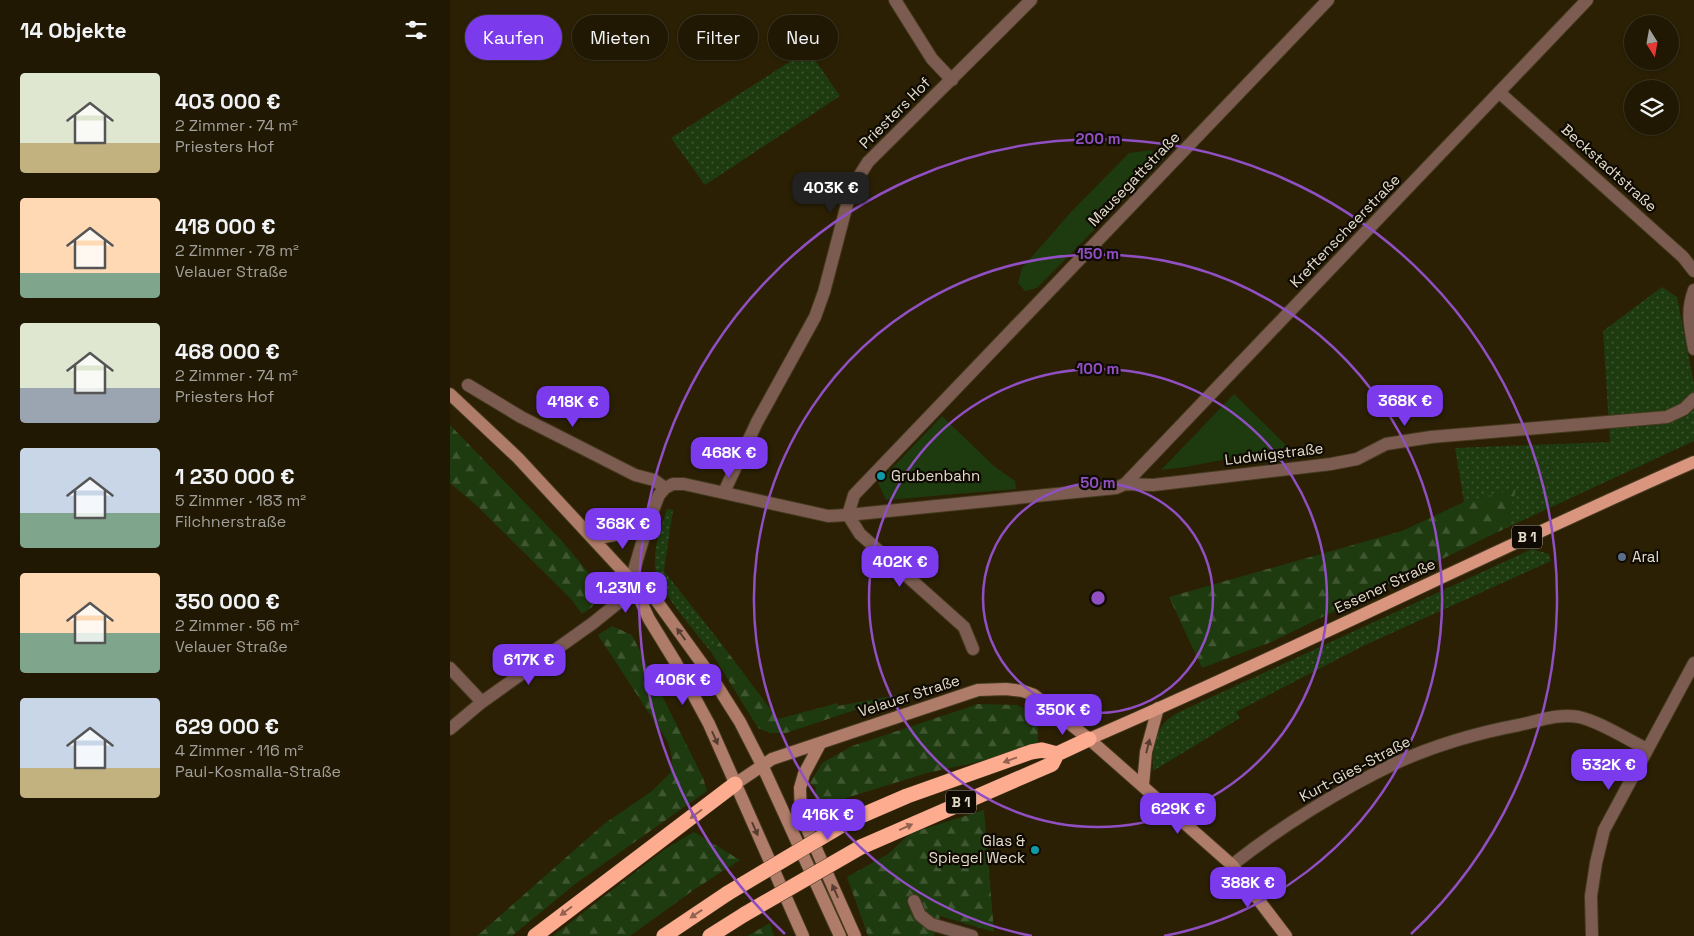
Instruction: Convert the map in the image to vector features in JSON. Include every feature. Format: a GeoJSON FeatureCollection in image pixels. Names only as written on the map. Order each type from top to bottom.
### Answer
{"type":"FeatureCollection","features":[{"type":"Feature","properties":{"kind":"highway","name":"B 1"},"geometry":{"type":"LineString","coordinates":[[710,936],[861,847],[1052,764],[1057,754],[1089,739]]}},
{"type":"Feature","properties":{"kind":"highway"},"geometry":{"type":"LineString","coordinates":[[664,936],[728,893],[849,821],[907,796],[1031,752],[1042,750],[1057,754]]}},
{"type":"Feature","properties":{"kind":"highway"},"geometry":{"type":"LineString","coordinates":[[535,936],[735,784]]}},
{"type":"Feature","properties":{"kind":"main road"},"geometry":{"type":"LineString","coordinates":[[450,394],[518,458],[632,580],[656,600],[711,676],[740,722],[762,765],[840,936]]}},
{"type":"Feature","properties":{"kind":"main road","name":"Essener Straße"},"geometry":{"type":"LineString","coordinates":[[1089,739],[1580,512],[1694,462]]}},
{"type":"Feature","properties":{"kind":"main road"},"geometry":{"type":"LineString","coordinates":[[593,539],[620,534],[648,522]]}},
{"type":"Feature","properties":{"kind":"main road"},"geometry":{"type":"LineString","coordinates":[[632,580],[649,619],[676,663],[709,724],[802,936]]}},
{"type":"Feature","properties":{"kind":"main road","name":"Velauer Straße"},"geometry":{"type":"LineString","coordinates":[[735,784],[772,759],[978,690],[991,688],[1023,691],[1034,695],[1089,739],[1232,865],[1286,936]]}},
{"type":"Feature","properties":{"kind":"main road"},"geometry":{"type":"LineString","coordinates":[[1143,785],[1146,752],[1158,708]]}},
{"type":"Feature","properties":{"kind":"main road"},"geometry":{"type":"LineString","coordinates":[[820,744],[804,774],[800,788],[801,814],[855,936]]}},
{"type":"Feature","properties":{"kind":"street"},"geometry":{"type":"LineString","coordinates":[[895,0],[932,59],[952,80]]}},
{"type":"Feature","properties":{"kind":"street","name":"Priesters Hof"},"geometry":{"type":"LineString","coordinates":[[724,492],[757,422],[815,317],[824,292],[852,189],[868,162],[1031,0]]}},
{"type":"Feature","properties":{"kind":"street","name":"Mausegattstraße"},"geometry":{"type":"LineString","coordinates":[[848,515],[854,495],[1328,0]]}},
{"type":"Feature","properties":{"kind":"street","name":"Kreftenscheerstraße"},"geometry":{"type":"LineString","coordinates":[[1125,484],[1587,0]]}},
{"type":"Feature","properties":{"kind":"street","name":"Beckstadtstraße"},"geometry":{"type":"LineString","coordinates":[[1500,93],[1683,257],[1694,271]]}},
{"type":"Feature","properties":{"kind":"street"},"geometry":{"type":"LineString","coordinates":[[1694,290],[1688,317],[1694,349]]}},
{"type":"Feature","properties":{"kind":"street"},"geometry":{"type":"LineString","coordinates":[[468,385],[521,417],[635,475],[654,480],[665,488]]}},
{"type":"Feature","properties":{"kind":"street","name":"Ludwigstraße"},"geometry":{"type":"LineString","coordinates":[[848,515],[1116,488],[1125,484],[1153,485],[1331,464],[1357,458],[1386,444],[1431,437],[1667,418],[1684,410],[1694,399]]}},
{"type":"Feature","properties":{"kind":"street"},"geometry":{"type":"LineString","coordinates":[[450,729],[482,702],[609,612],[632,580],[648,522],[659,496],[665,488],[673,484],[684,484],[724,492],[828,516],[848,515],[860,534],[964,627],[973,649]]}},
{"type":"Feature","properties":{"kind":"street"},"geometry":{"type":"LineString","coordinates":[[1592,936],[1591,896],[1600,841],[1607,824],[1694,663]]}},
{"type":"Feature","properties":{"kind":"street"},"geometry":{"type":"LineString","coordinates":[[450,668],[482,702]]}},
{"type":"Feature","properties":{"kind":"street","name":"Kurt-Gies-Straße"},"geometry":{"type":"LineString","coordinates":[[1232,865],[1257,845],[1312,809],[1396,762],[1438,746],[1493,730],[1560,716],[1578,717],[1593,722],[1647,749]]}},
{"type":"Feature","properties":{"kind":"street"},"geometry":{"type":"LineString","coordinates":[[914,901],[920,915],[931,924],[972,936]]}},
{"type":"Feature","properties":{"kind":"green space"},"geometry":{"type":"Polygon","coordinates":[[[792,60],[815,60],[840,96],[705,185],[671,138],[792,60]]]}},
{"type":"Feature","properties":{"kind":"green space"},"geometry":{"type":"Polygon","coordinates":[[[1151,150],[1164,159],[1037,288],[1025,291],[1018,283],[1022,268],[1071,212],[1129,153],[1151,150]]]}},
{"type":"Feature","properties":{"kind":"green space"},"geometry":{"type":"Polygon","coordinates":[[[1662,287],[1677,297],[1694,384],[1694,441],[1506,528],[1515,490],[1464,502],[1455,448],[1610,442],[1603,331],[1662,287]]]}},
{"type":"Feature","properties":{"kind":"green space"},"geometry":{"type":"Polygon","coordinates":[[[1234,394],[1288,447],[1186,467],[1161,470],[1234,394]]]}},
{"type":"Feature","properties":{"kind":"green space"},"geometry":{"type":"Polygon","coordinates":[[[942,416],[994,466],[1015,481],[1016,489],[886,500],[878,483],[942,416]]]}},
{"type":"Feature","properties":{"kind":"green space"},"geometry":{"type":"Polygon","coordinates":[[[450,425],[561,540],[597,583],[601,592],[592,607],[582,614],[571,599],[476,505],[450,483],[450,425]]]}},
{"type":"Feature","properties":{"kind":"green space"},"geometry":{"type":"Polygon","coordinates":[[[1516,489],[1506,528],[1271,642],[1202,668],[1169,597],[1402,531],[1464,502],[1516,489]]]}},
{"type":"Feature","properties":{"kind":"green space"},"geometry":{"type":"Polygon","coordinates":[[[667,509],[673,510],[664,571],[720,642],[711,652],[669,597],[657,575],[655,565],[658,536],[667,509]]]}},
{"type":"Feature","properties":{"kind":"green space"},"geometry":{"type":"Polygon","coordinates":[[[1532,549],[1549,554],[1551,561],[1363,646],[1236,712],[1240,718],[1153,771],[1153,753],[1158,734],[1165,722],[1177,713],[1532,549]]]}},
{"type":"Feature","properties":{"kind":"green space"},"geometry":{"type":"Polygon","coordinates":[[[612,626],[632,635],[703,778],[707,791],[575,884],[512,936],[477,936],[604,824],[652,791],[670,773],[672,758],[668,742],[598,635],[612,626]]]}},
{"type":"Feature","properties":{"kind":"green space"},"geometry":{"type":"Polygon","coordinates":[[[720,642],[778,719],[838,703],[838,706],[903,694],[786,733],[770,733],[758,728],[711,652],[720,642]]]}},
{"type":"Feature","properties":{"kind":"green space"},"geometry":{"type":"Polygon","coordinates":[[[978,704],[1017,705],[1038,715],[1038,743],[991,759],[927,773],[846,798],[816,816],[814,803],[816,787],[810,783],[822,763],[852,746],[978,704]]]}},
{"type":"Feature","properties":{"kind":"green space"},"geometry":{"type":"Polygon","coordinates":[[[984,810],[994,932],[940,916],[934,936],[868,936],[847,877],[888,854],[911,833],[984,810]]]}},
{"type":"Feature","properties":{"kind":"green space"},"geometry":{"type":"Polygon","coordinates":[[[694,832],[740,860],[695,889],[630,936],[553,936],[665,849],[694,832]]]}},
{"type":"Feature","properties":{"kind":"green space"},"geometry":{"type":"Polygon","coordinates":[[[770,923],[774,936],[747,936],[770,923]]]}},
{"type":"Feature","properties":{"kind":"place","name":"Grubenbahn"},"geometry":{"type":"Point","coordinates":[881,476]}},
{"type":"Feature","properties":{"kind":"place","name":"Aral"},"geometry":{"type":"Point","coordinates":[1622,557]}},
{"type":"Feature","properties":{"kind":"place","name":"Glas & Spiegel Weck"},"geometry":{"type":"Point","coordinates":[1035,850]}}]}
